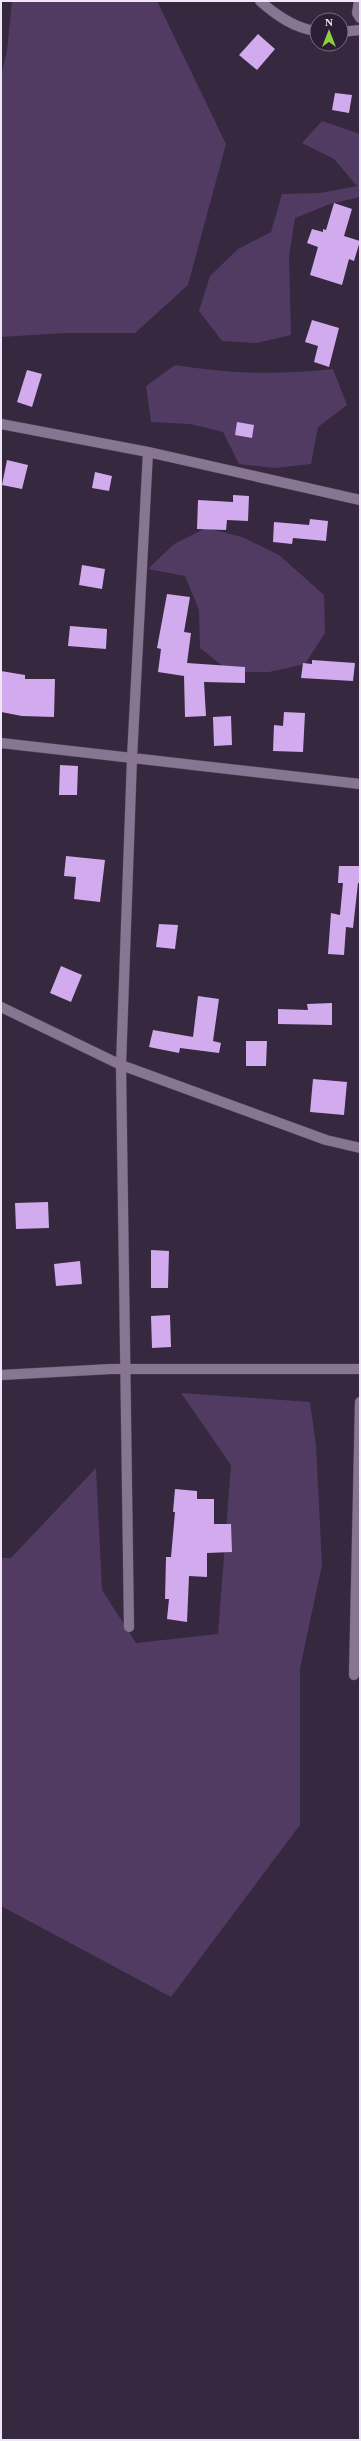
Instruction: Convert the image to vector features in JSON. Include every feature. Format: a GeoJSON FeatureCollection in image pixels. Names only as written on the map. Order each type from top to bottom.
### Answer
{"type":"FeatureCollection","features":[{"type":"Feature","properties":{"kind":"street"},"geometry":{"type":"LineString","coordinates":[[260,1],[278,16],[309,30]]}},
{"type":"Feature","properties":{"kind":"street"},"geometry":{"type":"LineString","coordinates":[[359,1],[357,13],[360,18]]}},
{"type":"Feature","properties":{"kind":"street"},"geometry":{"type":"LineString","coordinates":[[349,31],[360,30]]}},
{"type":"Feature","properties":{"kind":"street"},"geometry":{"type":"LineString","coordinates":[[1,424],[148,452],[360,500]]}},
{"type":"Feature","properties":{"kind":"street"},"geometry":{"type":"LineString","coordinates":[[129,1628],[121,1065],[132,758],[148,452]]}},
{"type":"Feature","properties":{"kind":"street"},"geometry":{"type":"LineString","coordinates":[[1,743],[360,784]]}},
{"type":"Feature","properties":{"kind":"street"},"geometry":{"type":"LineString","coordinates":[[1,1007],[121,1065],[326,1140],[360,1148]]}},
{"type":"Feature","properties":{"kind":"street"},"geometry":{"type":"LineString","coordinates":[[1,1375],[125,1368],[360,1368]]}},
{"type":"Feature","properties":{"kind":"street"},"geometry":{"type":"LineString","coordinates":[[354,1676],[358,1550],[360,1402]]}},
{"type":"Feature","properties":{"kind":"shaded area"},"geometry":{"type":"Polygon","coordinates":[[[12,1],[157,1],[226,144],[188,285],[135,333],[65,333],[1,337],[1,75],[7,51],[12,1]]]}},
{"type":"Feature","properties":{"kind":"shaded area"},"geometry":{"type":"Polygon","coordinates":[[[322,121],[360,134],[360,197],[330,204],[295,218],[289,257],[291,335],[257,343],[222,341],[199,311],[210,276],[238,249],[271,232],[282,194],[320,193],[357,186],[334,159],[302,143],[322,121]]]}},
{"type":"Feature","properties":{"kind":"shaded area"},"geometry":{"type":"Polygon","coordinates":[[[175,365],[254,373],[333,369],[347,405],[318,427],[311,464],[275,468],[239,464],[223,432],[190,424],[151,422],[146,386],[175,365]]]}},
{"type":"Feature","properties":{"kind":"shaded area"},"geometry":{"type":"Polygon","coordinates":[[[206,528],[242,537],[279,555],[324,595],[325,633],[305,664],[269,672],[230,672],[200,648],[199,610],[185,576],[148,569],[174,544],[206,528]]]}},
{"type":"Feature","properties":{"kind":"shaded area"},"geometry":{"type":"Polygon","coordinates":[[[181,1393],[310,1402],[316,1446],[322,1565],[300,1668],[300,1825],[171,1997],[1,1906],[1,1558],[11,1558],[96,1468],[102,1590],[136,1643],[218,1634],[231,1465],[181,1393]]]}},
{"type":"Feature","properties":{"kind":"building"},"geometry":{"type":"Polygon","coordinates":[[[258,34],[275,49],[257,70],[239,55],[258,34]]]}},
{"type":"Feature","properties":{"kind":"building"},"geometry":{"type":"Polygon","coordinates":[[[335,93],[352,95],[349,113],[332,110],[335,93]]]}},
{"type":"Feature","properties":{"kind":"building"},"geometry":{"type":"Polygon","coordinates":[[[334,203],[352,209],[344,236],[360,241],[354,261],[349,259],[342,285],[310,275],[318,247],[307,243],[312,229],[323,232],[323,229],[326,230],[334,203]]]}},
{"type":"Feature","properties":{"kind":"building"},"geometry":{"type":"Polygon","coordinates":[[[312,320],[339,328],[329,367],[314,362],[318,346],[305,342],[312,320]]]}},
{"type":"Feature","properties":{"kind":"building"},"geometry":{"type":"Polygon","coordinates":[[[27,370],[42,374],[32,407],[17,402],[27,370]]]}},
{"type":"Feature","properties":{"kind":"building"},"geometry":{"type":"Polygon","coordinates":[[[237,422],[254,425],[252,438],[235,435],[237,422]]]}},
{"type":"Feature","properties":{"kind":"building"},"geometry":{"type":"Polygon","coordinates":[[[7,460],[28,465],[22,489],[2,485],[7,460]]]}},
{"type":"Feature","properties":{"kind":"building"},"geometry":{"type":"Polygon","coordinates":[[[95,472],[112,476],[109,491],[92,488],[95,472]]]}},
{"type":"Feature","properties":{"kind":"building"},"geometry":{"type":"Polygon","coordinates":[[[233,495],[249,496],[248,521],[227,520],[226,530],[197,529],[198,500],[233,502],[233,495]]]}},
{"type":"Feature","properties":{"kind":"building"},"geometry":{"type":"Polygon","coordinates":[[[310,519],[328,521],[326,541],[293,538],[292,544],[273,542],[274,522],[309,525],[310,519]]]}},
{"type":"Feature","properties":{"kind":"building"},"geometry":{"type":"Polygon","coordinates":[[[82,565],[105,569],[102,589],[79,585],[82,565]]]}},
{"type":"Feature","properties":{"kind":"building"},"geometry":{"type":"Polygon","coordinates":[[[167,594],[190,597],[184,632],[191,633],[187,663],[245,667],[245,683],[204,682],[206,716],[185,717],[184,676],[158,672],[161,649],[157,648],[167,594]]]}},
{"type":"Feature","properties":{"kind":"building"},"geometry":{"type":"Polygon","coordinates":[[[70,626],[107,629],[106,649],[68,646],[70,626]]]}},
{"type":"Feature","properties":{"kind":"building"},"geometry":{"type":"Polygon","coordinates":[[[312,660],[355,663],[353,681],[301,678],[303,663],[312,664],[312,660]]]}},
{"type":"Feature","properties":{"kind":"building"},"geometry":{"type":"Polygon","coordinates":[[[1,671],[25,675],[25,679],[55,679],[54,717],[22,716],[1,712],[1,671]]]}},
{"type":"Feature","properties":{"kind":"building"},"geometry":{"type":"Polygon","coordinates":[[[284,712],[305,713],[303,752],[273,751],[274,725],[283,726],[284,712]]]}},
{"type":"Feature","properties":{"kind":"building"},"geometry":{"type":"Polygon","coordinates":[[[231,716],[232,745],[214,746],[213,717],[231,716]]]}},
{"type":"Feature","properties":{"kind":"building"},"geometry":{"type":"Polygon","coordinates":[[[60,765],[78,766],[77,795],[59,795],[60,765]]]}},
{"type":"Feature","properties":{"kind":"building"},"geometry":{"type":"Polygon","coordinates":[[[66,856],[105,860],[100,902],[74,899],[76,877],[64,876],[66,856]]]}},
{"type":"Feature","properties":{"kind":"building"},"geometry":{"type":"Polygon","coordinates":[[[339,866],[360,866],[360,883],[358,883],[353,928],[346,927],[344,955],[328,954],[331,913],[340,915],[343,883],[338,883],[339,866]]]}},
{"type":"Feature","properties":{"kind":"building"},"geometry":{"type":"Polygon","coordinates":[[[159,924],[178,925],[175,949],[156,947],[159,924]]]}},
{"type":"Feature","properties":{"kind":"building"},"geometry":{"type":"Polygon","coordinates":[[[61,966],[82,975],[71,1002],[50,993],[61,966]]]}},
{"type":"Feature","properties":{"kind":"building"},"geometry":{"type":"Polygon","coordinates":[[[198,996],[219,999],[213,1041],[221,1043],[219,1053],[180,1048],[179,1053],[149,1047],[153,1030],[193,1037],[198,996]]]}},
{"type":"Feature","properties":{"kind":"building"},"geometry":{"type":"Polygon","coordinates":[[[332,1003],[332,1025],[278,1024],[278,1009],[308,1010],[307,1004],[332,1003]]]}},
{"type":"Feature","properties":{"kind":"building"},"geometry":{"type":"Polygon","coordinates":[[[246,1041],[267,1041],[266,1066],[246,1066],[246,1041]]]}},
{"type":"Feature","properties":{"kind":"building"},"geometry":{"type":"Polygon","coordinates":[[[313,1079],[347,1082],[344,1115],[310,1112],[313,1079]]]}},
{"type":"Feature","properties":{"kind":"building"},"geometry":{"type":"Polygon","coordinates":[[[48,1202],[49,1228],[16,1229],[15,1203],[48,1202]]]}},
{"type":"Feature","properties":{"kind":"building"},"geometry":{"type":"Polygon","coordinates":[[[151,1250],[169,1251],[168,1288],[151,1288],[151,1250]]]}},
{"type":"Feature","properties":{"kind":"building"},"geometry":{"type":"Polygon","coordinates":[[[80,1261],[82,1284],[56,1286],[54,1264],[80,1261]]]}},
{"type":"Feature","properties":{"kind":"building"},"geometry":{"type":"Polygon","coordinates":[[[170,1315],[171,1347],[152,1348],[151,1316],[170,1315]]]}},
{"type":"Feature","properties":{"kind":"building"},"geometry":{"type":"Polygon","coordinates":[[[175,1489],[197,1491],[197,1499],[214,1499],[214,1524],[231,1524],[232,1552],[207,1553],[207,1577],[189,1576],[187,1622],[167,1619],[169,1599],[165,1599],[166,1557],[171,1557],[175,1512],[173,1512],[175,1489]]]}}]}
